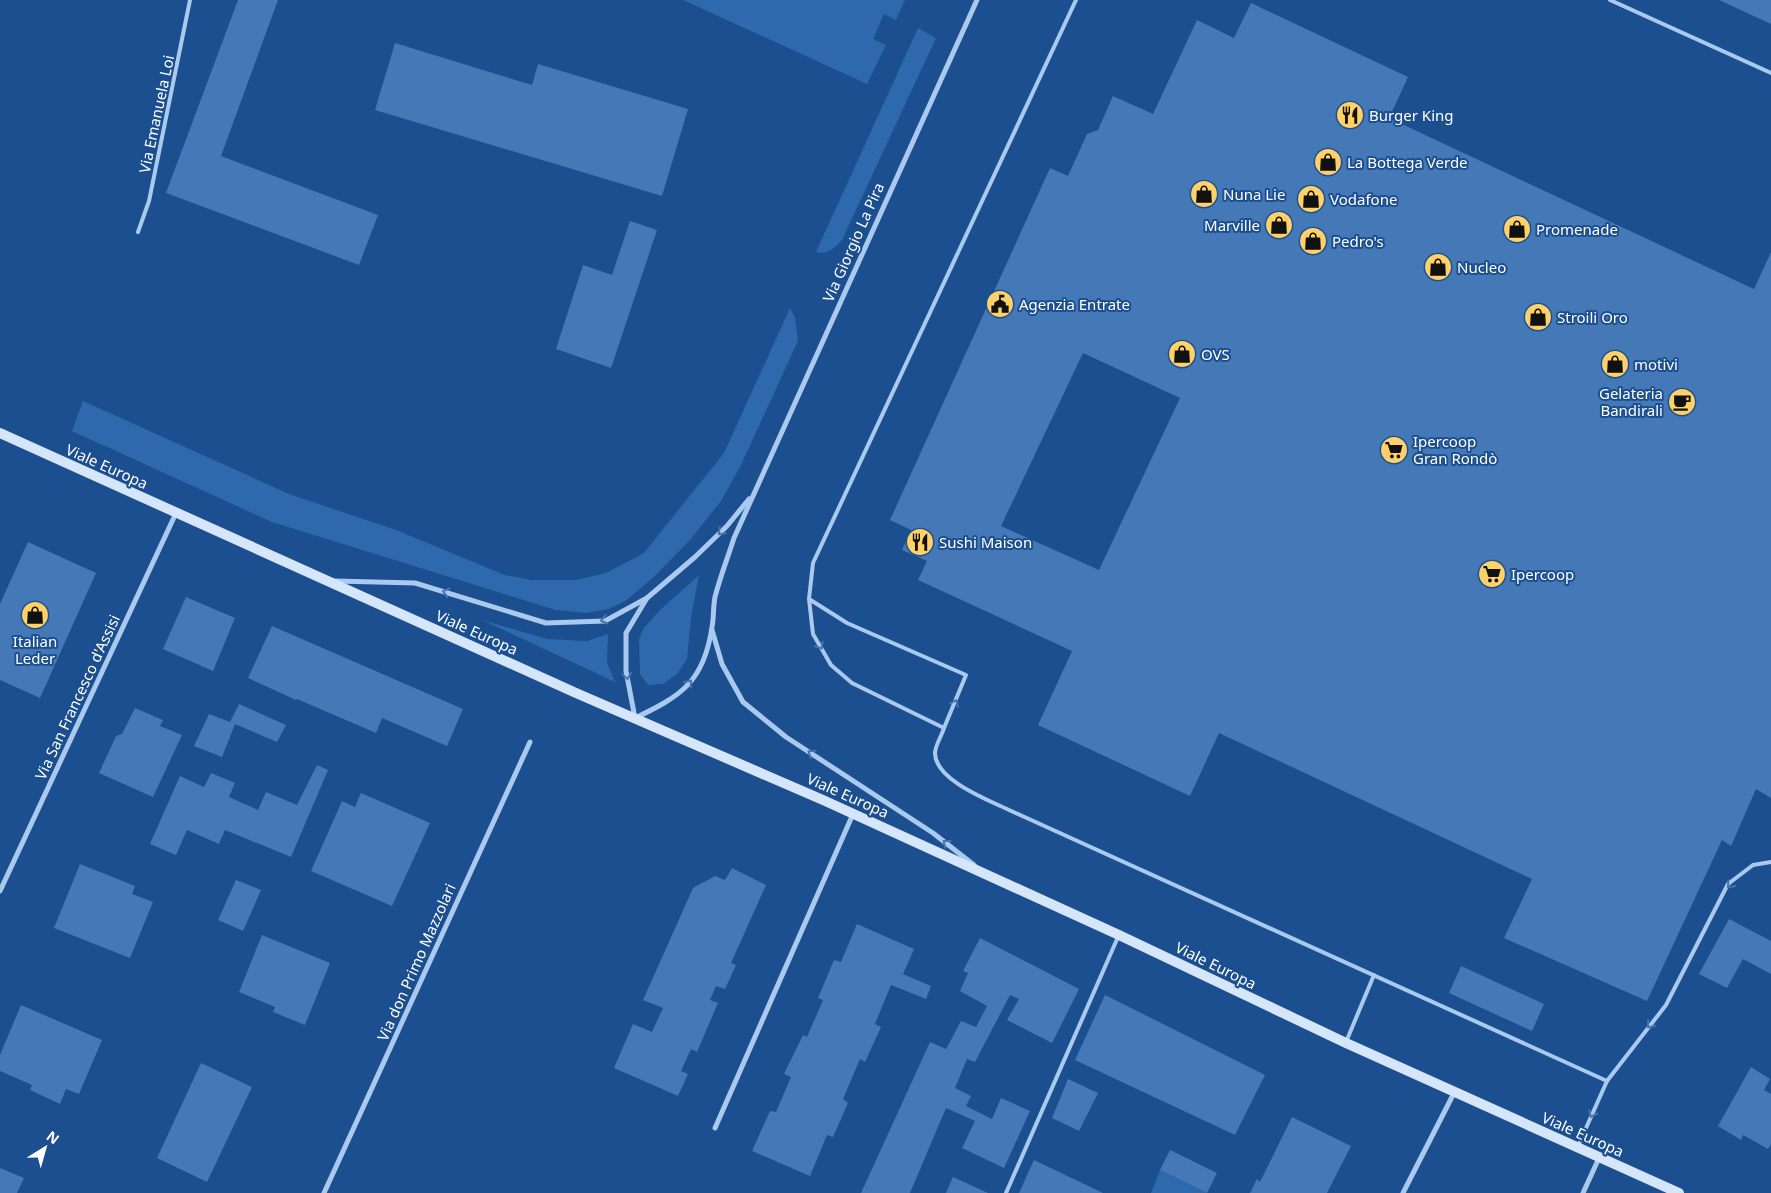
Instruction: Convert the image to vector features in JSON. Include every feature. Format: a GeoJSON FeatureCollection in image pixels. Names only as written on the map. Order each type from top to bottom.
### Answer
{"type":"FeatureCollection","features":[{"type":"Feature","properties":{"kind":"street","name":"Via Giorgio La Pira"},"geometry":{"type":"LineString","coordinates":[[753,494],[977,0]]}},
{"type":"Feature","properties":{"kind":"street","name":"Viale Europa"},"geometry":{"type":"LineString","coordinates":[[0,433],[327,581],[984,873],[1454,1093],[1679,1193]]}},
{"type":"Feature","properties":{"kind":"street"},"geometry":{"type":"LineString","coordinates":[[327,581],[415,583],[546,623],[605,621],[647,598],[695,557],[727,526],[753,494]]}},
{"type":"Feature","properties":{"kind":"street"},"geometry":{"type":"LineString","coordinates":[[647,598],[626,633],[626,671],[634,718],[668,702],[688,686],[702,665],[712,629],[715,597],[734,538],[753,494]]}},
{"type":"Feature","properties":{"kind":"street","name":"Via San Francesco d'Assisi"},"geometry":{"type":"LineString","coordinates":[[0,891],[176,513]]}},
{"type":"Feature","properties":{"kind":"street"},"geometry":{"type":"LineString","coordinates":[[712,629],[722,664],[743,702],[786,736],[933,833],[984,873]]}},
{"type":"Feature","properties":{"kind":"street","name":"Via don Primo Mazzolari"},"geometry":{"type":"LineString","coordinates":[[324,1193],[530,742]]}},
{"type":"Feature","properties":{"kind":"street"},"geometry":{"type":"LineString","coordinates":[[715,1128],[853,814]]}},
{"type":"Feature","properties":{"kind":"street"},"geometry":{"type":"LineString","coordinates":[[1403,1193],[1454,1093]]}},
{"type":"Feature","properties":{"kind":"street"},"geometry":{"type":"LineString","coordinates":[[1582,1193],[1599,1158]]}},
{"type":"Feature","properties":{"kind":"lane","name":"Via Emanuela Loi"},"geometry":{"type":"LineString","coordinates":[[138,232],[149,201],[190,0]]}},
{"type":"Feature","properties":{"kind":"lane"},"geometry":{"type":"LineString","coordinates":[[944,728],[852,683],[831,665],[813,634],[809,599],[813,563],[1076,0]]}},
{"type":"Feature","properties":{"kind":"lane"},"geometry":{"type":"LineString","coordinates":[[1610,0],[1771,73]]}},
{"type":"Feature","properties":{"kind":"lane"},"geometry":{"type":"LineString","coordinates":[[809,599],[847,623],[966,676],[935,753],[940,770],[959,786],[1008,810],[1607,1081]]}},
{"type":"Feature","properties":{"kind":"lane"},"geometry":{"type":"LineString","coordinates":[[1577,1148],[1607,1081],[1666,1005],[1728,884],[1753,865],[1771,862]]}},
{"type":"Feature","properties":{"kind":"lane"},"geometry":{"type":"LineString","coordinates":[[1006,1193],[1119,935]]}},
{"type":"Feature","properties":{"kind":"lane"},"geometry":{"type":"LineString","coordinates":[[1346,1043],[1374,975]]}},
{"type":"Feature","properties":{"kind":"shaded area"},"geometry":{"type":"Polygon","coordinates":[[[683,0],[905,0],[896,20],[884,14],[873,39],[886,45],[867,84],[683,0]]]}},
{"type":"Feature","properties":{"kind":"shaded area"},"geometry":{"type":"Polygon","coordinates":[[[918,28],[936,38],[842,240],[837,246],[824,253],[816,252],[918,28]]]}},
{"type":"Feature","properties":{"kind":"shaded area"},"geometry":{"type":"Polygon","coordinates":[[[790,308],[795,318],[798,341],[741,465],[721,501],[690,540],[657,574],[627,600],[609,609],[586,613],[556,610],[272,522],[72,431],[83,401],[289,494],[396,530],[505,575],[531,580],[576,580],[606,573],[644,553],[724,453],[790,308]]]}},
{"type":"Feature","properties":{"kind":"shaded area"},"geometry":{"type":"Polygon","coordinates":[[[699,575],[691,618],[687,659],[677,674],[663,684],[648,685],[640,674],[639,639],[644,628],[660,610],[699,575]]]}},
{"type":"Feature","properties":{"kind":"shaded area"},"geometry":{"type":"Polygon","coordinates":[[[482,620],[547,639],[587,641],[608,634],[607,662],[615,682],[482,620]]]}},
{"type":"Feature","properties":{"kind":"shaded area"},"geometry":{"type":"Polygon","coordinates":[[[1160,1170],[1207,1193],[1151,1193],[1160,1170]]]}},
{"type":"Feature","properties":{"kind":"building"},"geometry":{"type":"Polygon","coordinates":[[[238,0],[278,0],[221,156],[378,215],[359,265],[166,193],[238,0]]]}},
{"type":"Feature","properties":{"kind":"building"},"geometry":{"type":"Polygon","coordinates":[[[1719,0],[1771,0],[1771,24],[1719,0]]]}},
{"type":"Feature","properties":{"kind":"building"},"geometry":{"type":"Polygon","coordinates":[[[1251,3],[1408,77],[1389,118],[1754,289],[1771,252],[1771,798],[1756,789],[1731,846],[1722,840],[1647,1001],[1504,938],[1532,879],[1219,733],[1190,796],[1038,725],[1072,651],[918,580],[927,561],[902,550],[911,530],[890,520],[1050,168],[1068,176],[1087,134],[1098,130],[1113,96],[1153,114],[1197,20],[1234,38],[1251,3]],[[1083,353],[1001,526],[1099,570],[1180,398],[1083,353]]]}},
{"type":"Feature","properties":{"kind":"building"},"geometry":{"type":"Polygon","coordinates":[[[395,43],[532,85],[538,64],[688,109],[662,196],[375,110],[395,43]]]}},
{"type":"Feature","properties":{"kind":"building"},"geometry":{"type":"Polygon","coordinates":[[[630,221],[657,230],[611,368],[556,349],[583,265],[612,275],[630,221]]]}},
{"type":"Feature","properties":{"kind":"building"},"geometry":{"type":"Polygon","coordinates":[[[28,542],[96,573],[40,698],[0,680],[0,604],[28,542]]]}},
{"type":"Feature","properties":{"kind":"building"},"geometry":{"type":"Polygon","coordinates":[[[186,597],[235,618],[213,671],[163,649],[186,597]]]}},
{"type":"Feature","properties":{"kind":"building"},"geometry":{"type":"Polygon","coordinates":[[[272,626],[463,709],[447,746],[382,718],[376,733],[248,678],[272,626]]]}},
{"type":"Feature","properties":{"kind":"building"},"geometry":{"type":"Polygon","coordinates":[[[239,704],[286,725],[277,742],[235,724],[222,757],[194,746],[209,714],[230,722],[239,704]]]}},
{"type":"Feature","properties":{"kind":"building"},"geometry":{"type":"Polygon","coordinates":[[[135,708],[163,720],[160,726],[182,735],[153,797],[99,773],[116,736],[122,734],[135,708]]]}},
{"type":"Feature","properties":{"kind":"building"},"geometry":{"type":"Polygon","coordinates":[[[317,765],[328,770],[291,857],[225,830],[219,844],[187,830],[176,855],[150,844],[180,776],[204,787],[211,773],[235,783],[229,797],[258,810],[266,792],[297,805],[317,765]]]}},
{"type":"Feature","properties":{"kind":"building"},"geometry":{"type":"Polygon","coordinates":[[[361,793],[430,823],[392,906],[311,871],[342,801],[355,807],[361,793]]]}},
{"type":"Feature","properties":{"kind":"building"},"geometry":{"type":"Polygon","coordinates":[[[80,864],[135,886],[132,894],[153,902],[130,958],[54,928],[80,864]]]}},
{"type":"Feature","properties":{"kind":"building"},"geometry":{"type":"Polygon","coordinates":[[[732,868],[766,885],[731,963],[736,965],[725,989],[716,986],[710,1000],[718,1003],[697,1052],[691,1049],[681,1071],[688,1074],[678,1096],[614,1068],[633,1024],[652,1032],[663,1008],[643,1000],[693,888],[715,876],[725,880],[732,868]]]}},
{"type":"Feature","properties":{"kind":"building"},"geometry":{"type":"Polygon","coordinates":[[[236,880],[261,890],[243,931],[218,920],[236,880]]]}},
{"type":"Feature","properties":{"kind":"building"},"geometry":{"type":"Polygon","coordinates":[[[1729,919],[1771,941],[1771,974],[1743,959],[1727,988],[1699,974],[1729,919]]]}},
{"type":"Feature","properties":{"kind":"building"},"geometry":{"type":"Polygon","coordinates":[[[857,924],[914,949],[903,974],[931,986],[926,999],[891,985],[875,1024],[881,1027],[865,1062],[860,1059],[843,1099],[848,1103],[833,1137],[827,1135],[810,1176],[752,1151],[770,1111],[776,1112],[791,1077],[784,1074],[803,1035],[807,1037],[823,1000],[818,998],[834,960],[841,962],[857,924]]]}},
{"type":"Feature","properties":{"kind":"building"},"geometry":{"type":"Polygon","coordinates":[[[262,935],[330,963],[305,1025],[273,1012],[275,1007],[239,992],[262,935]]]}},
{"type":"Feature","properties":{"kind":"building"},"geometry":{"type":"Polygon","coordinates":[[[980,938],[1079,989],[1052,1043],[1007,1020],[1019,999],[1010,995],[975,1062],[967,1059],[955,1088],[971,1096],[966,1106],[992,1119],[1001,1098],[1030,1111],[1004,1168],[962,1148],[975,1121],[946,1108],[910,1193],[861,1193],[930,1042],[946,1049],[961,1021],[976,1027],[987,1006],[960,991],[968,973],[963,971],[980,938]]]}},
{"type":"Feature","properties":{"kind":"building"},"geometry":{"type":"Polygon","coordinates":[[[1461,966],[1544,1004],[1532,1031],[1449,993],[1461,966]]]}},
{"type":"Feature","properties":{"kind":"building"},"geometry":{"type":"Polygon","coordinates":[[[1105,995],[1265,1075],[1235,1135],[1075,1060],[1105,995]]]}},
{"type":"Feature","properties":{"kind":"building"},"geometry":{"type":"Polygon","coordinates":[[[21,1005],[102,1040],[79,1094],[66,1089],[60,1104],[30,1090],[32,1085],[0,1071],[0,1055],[21,1005]]]}},
{"type":"Feature","properties":{"kind":"building"},"geometry":{"type":"Polygon","coordinates":[[[201,1063],[252,1087],[207,1182],[157,1158],[201,1063]]]}},
{"type":"Feature","properties":{"kind":"building"},"geometry":{"type":"Polygon","coordinates":[[[1751,1067],[1770,1079],[1764,1090],[1771,1094],[1771,1144],[1768,1149],[1743,1135],[1741,1140],[1718,1126],[1751,1067]]]}},
{"type":"Feature","properties":{"kind":"building"},"geometry":{"type":"Polygon","coordinates":[[[1068,1079],[1098,1093],[1079,1131],[1052,1118],[1068,1079]]]}},
{"type":"Feature","properties":{"kind":"building"},"geometry":{"type":"Polygon","coordinates":[[[1292,1117],[1351,1146],[1327,1193],[1250,1193],[1257,1179],[1260,1182],[1292,1117]]]}},
{"type":"Feature","properties":{"kind":"building"},"geometry":{"type":"Polygon","coordinates":[[[1170,1150],[1217,1173],[1207,1193],[1160,1170],[1170,1150]]]}},
{"type":"Feature","properties":{"kind":"building"},"geometry":{"type":"Polygon","coordinates":[[[1034,1160],[1103,1193],[1019,1193],[1034,1160]]]}},
{"type":"Feature","properties":{"kind":"building"},"geometry":{"type":"Polygon","coordinates":[[[0,1168],[24,1178],[17,1193],[0,1193],[0,1168]]]}},
{"type":"Feature","properties":{"kind":"building"},"geometry":{"type":"Polygon","coordinates":[[[953,1177],[988,1193],[946,1193],[953,1177]]]}},
{"type":"Feature","properties":{"kind":"place","name":"Burger King"},"geometry":{"type":"Point","coordinates":[1350,115]}},
{"type":"Feature","properties":{"kind":"place","name":"La Bottega Verde"},"geometry":{"type":"Point","coordinates":[1328,162]}},
{"type":"Feature","properties":{"kind":"place","name":"Nuna Lie"},"geometry":{"type":"Point","coordinates":[1204,194]}},
{"type":"Feature","properties":{"kind":"place","name":"Vodafone"},"geometry":{"type":"Point","coordinates":[1311,199]}},
{"type":"Feature","properties":{"kind":"place","name":"Marville"},"geometry":{"type":"Point","coordinates":[1279,225]}},
{"type":"Feature","properties":{"kind":"place","name":"Promenade"},"geometry":{"type":"Point","coordinates":[1517,229]}},
{"type":"Feature","properties":{"kind":"place","name":"Pedro's"},"geometry":{"type":"Point","coordinates":[1313,241]}},
{"type":"Feature","properties":{"kind":"place","name":"Nucleo"},"geometry":{"type":"Point","coordinates":[1438,267]}},
{"type":"Feature","properties":{"kind":"place","name":"Agenzia Entrate"},"geometry":{"type":"Point","coordinates":[1000,304]}},
{"type":"Feature","properties":{"kind":"place","name":"Stroili Oro"},"geometry":{"type":"Point","coordinates":[1538,317]}},
{"type":"Feature","properties":{"kind":"place","name":"OVS"},"geometry":{"type":"Point","coordinates":[1182,354]}},
{"type":"Feature","properties":{"kind":"place","name":"motivi"},"geometry":{"type":"Point","coordinates":[1615,364]}},
{"type":"Feature","properties":{"kind":"place","name":"Gelateria Bandirali"},"geometry":{"type":"Point","coordinates":[1682,402]}},
{"type":"Feature","properties":{"kind":"place","name":"Ipercoop Gran Rondò"},"geometry":{"type":"Point","coordinates":[1394,450]}},
{"type":"Feature","properties":{"kind":"place","name":"Sushi Maison"},"geometry":{"type":"Point","coordinates":[920,542]}},
{"type":"Feature","properties":{"kind":"place","name":"Ipercoop"},"geometry":{"type":"Point","coordinates":[1492,574]}},
{"type":"Feature","properties":{"kind":"place","name":"Italian Leder"},"geometry":{"type":"Point","coordinates":[35,615]}}]}
